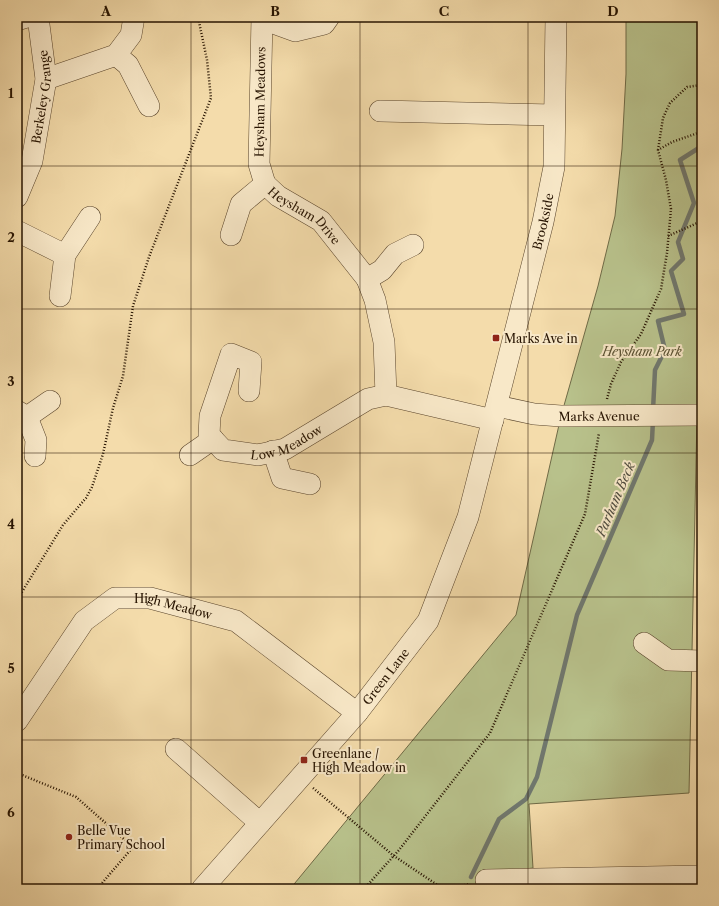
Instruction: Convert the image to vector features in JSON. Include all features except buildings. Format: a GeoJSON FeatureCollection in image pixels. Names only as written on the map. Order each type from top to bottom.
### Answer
{"type":"FeatureCollection","features":[{"type":"Feature","properties":{"kind":"street"},"geometry":{"type":"LineString","coordinates":[[17,20],[27,17]]}},
{"type":"Feature","properties":{"kind":"street","name":"Berkeley Grange"},"geometry":{"type":"LineString","coordinates":[[17,197],[32,161],[46,79],[38,17]]}},
{"type":"Feature","properties":{"kind":"street"},"geometry":{"type":"LineString","coordinates":[[46,79],[116,55],[131,35],[134,17]]}},
{"type":"Feature","properties":{"kind":"street","name":"Heysham Meadows"},"geometry":{"type":"LineString","coordinates":[[265,184],[259,164],[262,18],[295,32],[324,24],[329,17]]}},
{"type":"Feature","properties":{"kind":"street","name":"Brookside"},"geometry":{"type":"LineString","coordinates":[[495,413],[544,215],[554,167],[556,17]]}},
{"type":"Feature","properties":{"kind":"street"},"geometry":{"type":"LineString","coordinates":[[116,55],[128,65],[149,106]]}},
{"type":"Feature","properties":{"kind":"street"},"geometry":{"type":"LineString","coordinates":[[380,111],[554,115]]}},
{"type":"Feature","properties":{"kind":"street","name":"Heysham Drive"},"geometry":{"type":"LineString","coordinates":[[231,235],[241,204],[265,184],[278,196],[321,222],[367,279],[375,300],[384,342],[386,395]]}},
{"type":"Feature","properties":{"kind":"street"},"geometry":{"type":"LineString","coordinates":[[60,296],[65,255],[90,217]]}},
{"type":"Feature","properties":{"kind":"street"},"geometry":{"type":"LineString","coordinates":[[17,232],[65,255]]}},
{"type":"Feature","properties":{"kind":"street"},"geometry":{"type":"LineString","coordinates":[[367,279],[382,270],[395,254],[413,245]]}},
{"type":"Feature","properties":{"kind":"street"},"geometry":{"type":"LineString","coordinates":[[190,455],[213,439],[210,435],[210,416],[231,354],[251,362],[249,392]]}},
{"type":"Feature","properties":{"kind":"street","name":"Low Meadow"},"geometry":{"type":"LineString","coordinates":[[213,439],[223,450],[258,455],[285,449],[368,399],[386,395],[495,413]]}},
{"type":"Feature","properties":{"kind":"street"},"geometry":{"type":"LineString","coordinates":[[35,456],[36,440],[22,414],[50,401]]}},
{"type":"Feature","properties":{"kind":"street","name":"Marks Avenue"},"geometry":{"type":"LineString","coordinates":[[495,413],[561,416],[702,416]]}},
{"type":"Feature","properties":{"kind":"street","name":"Green Lane"},"geometry":{"type":"LineString","coordinates":[[202,889],[357,713],[428,621],[468,517],[495,413]]}},
{"type":"Feature","properties":{"kind":"street"},"geometry":{"type":"LineString","coordinates":[[273,452],[282,478],[310,484]]}},
{"type":"Feature","properties":{"kind":"street","name":"High Meadow"},"geometry":{"type":"LineString","coordinates":[[17,720],[84,621],[115,598],[150,598],[236,621],[357,713]]}},
{"type":"Feature","properties":{"kind":"street"},"geometry":{"type":"LineString","coordinates":[[644,643],[668,660],[702,661]]}},
{"type":"Feature","properties":{"kind":"street"},"geometry":{"type":"LineString","coordinates":[[176,749],[260,823]]}},
{"type":"Feature","properties":{"kind":"street"},"geometry":{"type":"LineString","coordinates":[[486,880],[576,884],[702,876]]}},
{"type":"Feature","properties":{"kind":"path"},"geometry":{"type":"LineString","coordinates":[[17,600],[63,525],[86,498],[92,487],[103,454],[113,408],[123,376],[133,306],[149,257],[211,98],[207,60],[198,17]]}},
{"type":"Feature","properties":{"kind":"path"},"geometry":{"type":"LineString","coordinates":[[364,889],[394,856],[490,733],[585,514],[602,416],[611,384],[621,362],[641,334],[661,289],[671,209],[666,180],[658,150],[663,118],[670,103],[687,87],[702,85]]}},
{"type":"Feature","properties":{"kind":"path"},"geometry":{"type":"LineString","coordinates":[[658,150],[672,142],[698,133],[702,126]]}},
{"type":"Feature","properties":{"kind":"path"},"geometry":{"type":"LineString","coordinates":[[698,133],[702,139]]}},
{"type":"Feature","properties":{"kind":"path"},"geometry":{"type":"LineString","coordinates":[[668,236],[702,221]]}},
{"type":"Feature","properties":{"kind":"path"},"geometry":{"type":"LineString","coordinates":[[17,773],[76,797],[133,847],[97,889]]}},
{"type":"Feature","properties":{"kind":"path"},"geometry":{"type":"LineString","coordinates":[[300,777],[394,856],[442,888],[452,888],[486,880]]}},
{"type":"Feature","properties":{"kind":"green space","name":"Heysham Park"},"geometry":{"type":"Polygon","coordinates":[[[626,17],[702,17],[702,401],[698,401],[697,416],[689,793],[529,804],[533,868],[492,873],[491,889],[290,889],[516,615],[561,416],[598,286],[615,216],[622,149],[626,74],[626,17]]]}},
{"type":"Feature","properties":{"kind":"waterway","name":"Parham Beck"},"geometry":{"type":"LineString","coordinates":[[653,410],[655,370],[665,350],[658,321],[684,314],[671,271],[683,259],[678,242],[694,203],[680,160],[702,146]]}},
{"type":"Feature","properties":{"kind":"waterway","name":"Parham Beck"},"geometry":{"type":"LineString","coordinates":[[471,877],[499,819],[526,799],[537,777],[577,615],[652,440],[653,420]]}},
{"type":"Feature","properties":{"kind":"place","name":"Marks Ave in"},"geometry":{"type":"Point","coordinates":[496,338]}},
{"type":"Feature","properties":{"kind":"place","name":"Greenlane / High Meadow in"},"geometry":{"type":"Point","coordinates":[304,760]}},
{"type":"Feature","properties":{"kind":"place","name":"Belle Vue Primary School"},"geometry":{"type":"Point","coordinates":[69,837]}}]}
